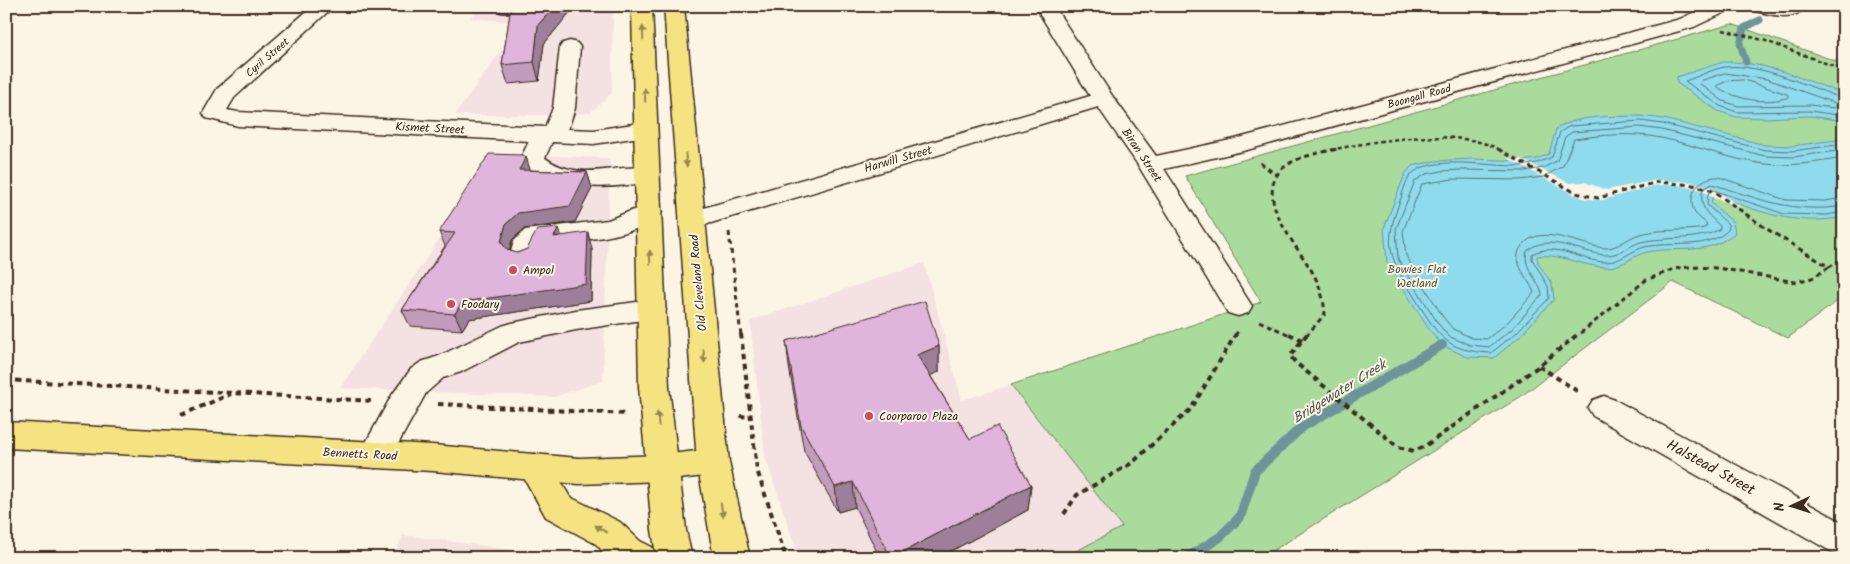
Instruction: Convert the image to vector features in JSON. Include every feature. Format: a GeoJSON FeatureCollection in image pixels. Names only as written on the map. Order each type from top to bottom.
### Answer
{"type":"FeatureCollection","features":[{"type":"Feature","properties":{"kind":"main road"},"geometry":{"type":"LineString","coordinates":[[642,6],[654,387],[669,530],[674,558]]}},
{"type":"Feature","properties":{"kind":"main road","name":"Old Cleveland Road"},"geometry":{"type":"LineString","coordinates":[[674,6],[713,462],[732,558]]}},
{"type":"Feature","properties":{"kind":"main road","name":"Bennetts Road"},"geometry":{"type":"LineString","coordinates":[[6,435],[376,455],[579,471],[662,468],[713,462]]}},
{"type":"Feature","properties":{"kind":"main road"},"geometry":{"type":"LineString","coordinates":[[535,467],[558,507],[608,533],[626,552],[639,558]]}},
{"type":"Feature","properties":{"kind":"street","name":"Cyril Street"},"geometry":{"type":"LineString","coordinates":[[214,113],[225,94],[326,6]]}},
{"type":"Feature","properties":{"kind":"street","name":"Biran Street"},"geometry":{"type":"LineString","coordinates":[[1044,6],[1103,99],[1150,165],[1243,311]]}},
{"type":"Feature","properties":{"kind":"street","name":"Boongall Road"},"geometry":{"type":"LineString","coordinates":[[1150,165],[1238,145],[1687,23],[1723,6]]}},
{"type":"Feature","properties":{"kind":"street"},"geometry":{"type":"LineString","coordinates":[[1759,6],[1790,11],[1797,6]]}},
{"type":"Feature","properties":{"kind":"street"},"geometry":{"type":"LineString","coordinates":[[570,47],[564,108],[532,160],[541,167],[565,177],[578,179],[648,175]]}},
{"type":"Feature","properties":{"kind":"street","name":"Harwill Street"},"geometry":{"type":"LineString","coordinates":[[692,220],[1103,99]]}},
{"type":"Feature","properties":{"kind":"street","name":"Kismet Street"},"geometry":{"type":"LineString","coordinates":[[214,113],[238,119],[549,134],[604,136],[646,129]]}},
{"type":"Feature","properties":{"kind":"street"},"geometry":{"type":"LineString","coordinates":[[522,259],[527,241],[534,236],[563,243],[590,240],[649,212]]}},
{"type":"Feature","properties":{"kind":"street"},"geometry":{"type":"LineString","coordinates":[[376,455],[403,403],[422,377],[514,322],[588,310],[652,310]]}},
{"type":"Feature","properties":{"kind":"street","name":"Halstead Street"},"geometry":{"type":"LineString","coordinates":[[1604,408],[1844,542]]}},
{"type":"Feature","properties":{"kind":"path"},"geometry":{"type":"LineString","coordinates":[[1731,32],[1754,38],[1844,70]]}},
{"type":"Feature","properties":{"kind":"path"},"geometry":{"type":"LineString","coordinates":[[1829,267],[1803,253],[1740,208],[1706,189],[1693,185],[1658,182],[1598,198],[1588,197],[1576,193],[1491,145],[1448,137],[1418,138],[1313,155],[1285,166],[1278,176],[1272,202],[1279,219],[1313,272],[1326,304],[1325,314],[1292,351],[1290,356],[1398,447],[1414,451],[1425,446],[1539,366],[1646,280],[1659,272],[1674,268],[1701,266],[1729,269],[1783,281],[1804,281],[1829,267],[1844,258]]}},
{"type":"Feature","properties":{"kind":"path"},"geometry":{"type":"LineString","coordinates":[[728,224],[757,470],[786,558]]}},
{"type":"Feature","properties":{"kind":"path"},"geometry":{"type":"LineString","coordinates":[[1064,514],[1077,495],[1104,482],[1132,463],[1191,409],[1243,311],[1302,340]]}},
{"type":"Feature","properties":{"kind":"path"},"geometry":{"type":"LineString","coordinates":[[1539,366],[1604,408]]}},
{"type":"Feature","properties":{"kind":"path"},"geometry":{"type":"LineString","coordinates":[[6,380],[201,390],[231,394]]}},
{"type":"Feature","properties":{"kind":"shaded area"},"geometry":{"type":"Polygon","coordinates":[[[482,6],[613,6],[612,93],[590,113],[455,115],[521,23],[470,18],[482,6]]]}},
{"type":"Feature","properties":{"kind":"shaded area","name":"Ampol"},"geometry":{"type":"Polygon","coordinates":[[[496,154],[610,158],[603,381],[554,397],[340,388],[496,154]]]}},
{"type":"Feature","properties":{"kind":"shaded area"},"geometry":{"type":"Polygon","coordinates":[[[924,263],[962,400],[1011,385],[1122,527],[1063,558],[799,558],[765,456],[750,321],[924,263]]]}},
{"type":"Feature","properties":{"kind":"shaded area"},"geometry":{"type":"Polygon","coordinates":[[[403,535],[514,550],[533,558],[393,558],[403,535]]]}},
{"type":"Feature","properties":{"kind":"green space","name":"Bowies Flat Wetland"},"geometry":{"type":"Polygon","coordinates":[[[1732,24],[1844,64],[1844,296],[1788,338],[1673,282],[1520,397],[1261,558],[1063,558],[1122,527],[1011,385],[1261,302],[1185,176],[1732,24]]]}},
{"type":"Feature","properties":{"kind":"water"},"geometry":{"type":"Polygon","coordinates":[[[1723,62],[1770,68],[1844,94],[1844,121],[1810,116],[1736,117],[1718,111],[1677,83],[1677,77],[1723,62]]]}},
{"type":"Feature","properties":{"kind":"water"},"geometry":{"type":"Polygon","coordinates":[[[1640,116],[1664,119],[1765,145],[1792,146],[1844,139],[1844,217],[1826,220],[1793,219],[1745,206],[1713,194],[1711,203],[1733,222],[1735,233],[1723,241],[1701,248],[1643,253],[1610,267],[1595,266],[1554,256],[1537,256],[1538,263],[1552,284],[1554,299],[1519,337],[1494,358],[1467,357],[1442,345],[1428,328],[1387,262],[1384,228],[1405,174],[1412,166],[1435,161],[1472,159],[1522,161],[1537,159],[1549,154],[1556,129],[1565,124],[1596,117],[1640,116]]]}},
{"type":"Feature","properties":{"kind":"pier"},"geometry":{"type":"Polygon","coordinates":[[[1507,158],[1521,159],[1569,183],[1584,182],[1607,190],[1657,180],[1692,182],[1712,188],[1744,209],[1714,198],[1702,190],[1672,184],[1653,186],[1603,200],[1586,199],[1573,194],[1507,158]]]}},
{"type":"Feature","properties":{"kind":"building"},"geometry":{"type":"Polygon","coordinates":[[[511,6],[555,6],[538,25],[534,62],[502,65],[511,6]]]}},
{"type":"Feature","properties":{"kind":"building"},"geometry":{"type":"Polygon","coordinates":[[[489,154],[523,155],[526,157],[519,170],[587,172],[570,206],[518,213],[506,224],[501,242],[507,250],[517,253],[527,249],[537,230],[559,228],[554,237],[588,232],[586,284],[462,302],[455,314],[402,310],[455,233],[439,232],[489,154]]]}},
{"type":"Feature","properties":{"kind":"building","name":"Coorparoo Plaza"},"geometry":{"type":"Polygon","coordinates":[[[925,301],[939,346],[917,355],[970,439],[997,426],[1031,485],[891,558],[853,482],[835,487],[801,426],[786,341],[925,301]]]}},
{"type":"Feature","properties":{"kind":"waterway"},"geometry":{"type":"LineString","coordinates":[[1746,62],[1740,44],[1744,28],[1760,20]]}},
{"type":"Feature","properties":{"kind":"waterway","name":"Bridgewater Creek"},"geometry":{"type":"LineString","coordinates":[[1187,558],[1220,537],[1240,517],[1255,471],[1302,427],[1442,345]]}},
{"type":"Feature","properties":{"kind":"place","name":"Ampol"},"geometry":{"type":"Point","coordinates":[513,270]}},
{"type":"Feature","properties":{"kind":"place","name":"Foodary"},"geometry":{"type":"Point","coordinates":[451,304]}},
{"type":"Feature","properties":{"kind":"place","name":"Coorparoo Plaza"},"geometry":{"type":"Point","coordinates":[869,416]}}]}
